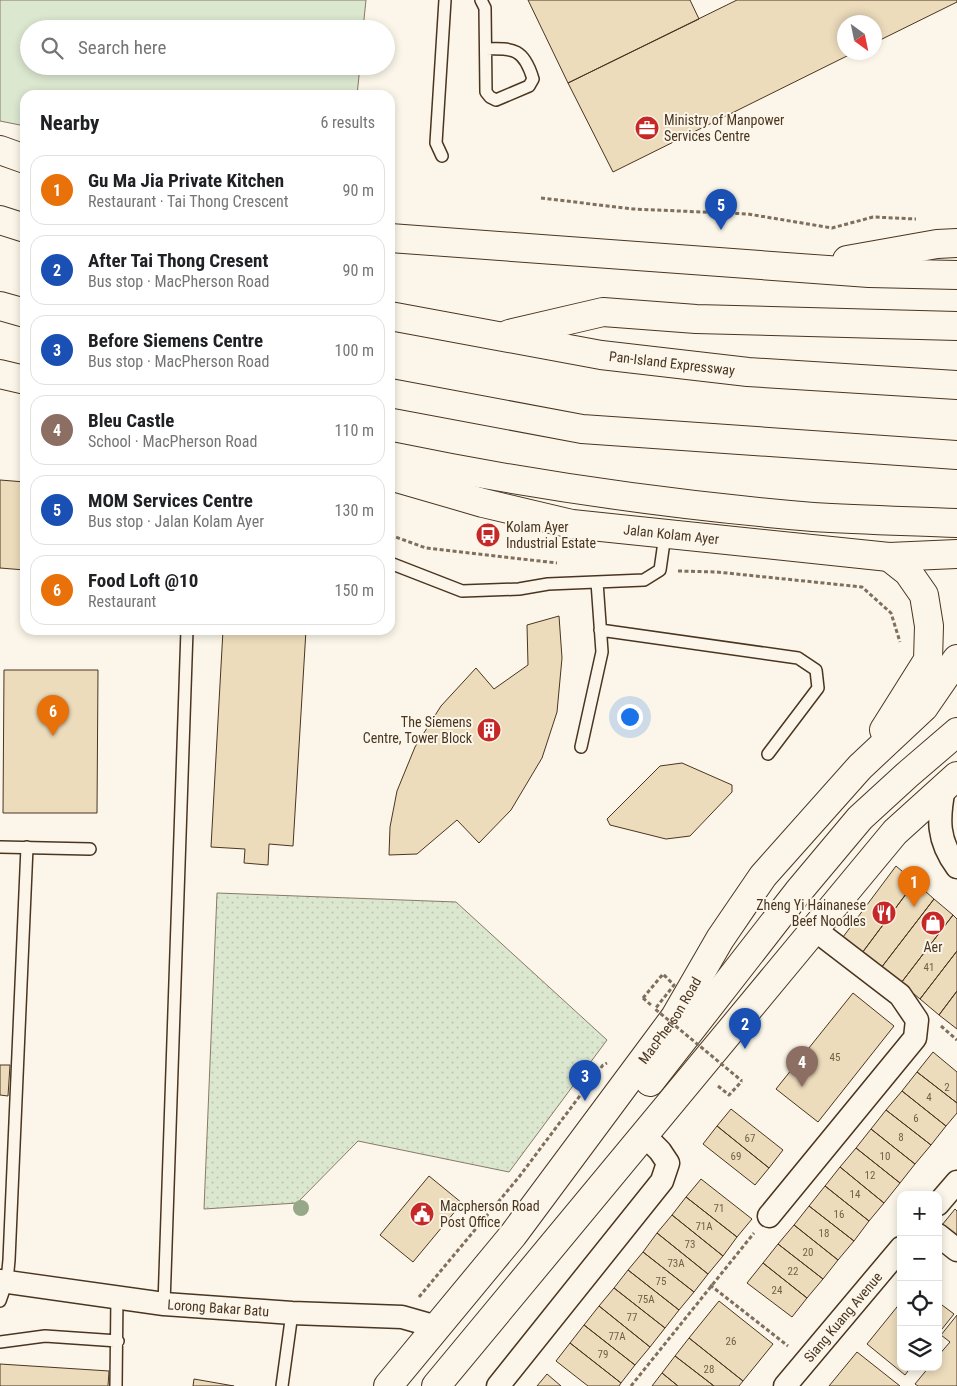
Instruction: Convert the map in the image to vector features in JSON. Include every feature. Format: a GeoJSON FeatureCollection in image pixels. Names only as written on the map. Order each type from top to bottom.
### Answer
{"type":"FeatureCollection","features":[{"type":"Feature","properties":{"kind":"main road"},"geometry":{"type":"LineString","coordinates":[[0,150],[20,157]]}},
{"type":"Feature","properties":{"kind":"main road"},"geometry":{"type":"LineString","coordinates":[[0,220],[20,226]]}},
{"type":"Feature","properties":{"kind":"main road"},"geometry":{"type":"LineString","coordinates":[[395,238],[911,275],[957,274]]}},
{"type":"Feature","properties":{"kind":"main road"},"geometry":{"type":"LineString","coordinates":[[794,267],[880,255],[936,244],[957,243]]}},
{"type":"Feature","properties":{"kind":"main road"},"geometry":{"type":"LineString","coordinates":[[0,306],[20,312]]}},
{"type":"Feature","properties":{"kind":"main road"},"geometry":{"type":"LineString","coordinates":[[496,337],[603,312],[696,319],[957,326]]}},
{"type":"Feature","properties":{"kind":"main road","name":"Pan-Island Expressway"},"geometry":{"type":"LineString","coordinates":[[395,317],[601,355],[748,372],[957,385]]}},
{"type":"Feature","properties":{"kind":"main road"},"geometry":{"type":"LineString","coordinates":[[0,374],[20,379]]}},
{"type":"Feature","properties":{"kind":"main road"},"geometry":{"type":"LineString","coordinates":[[395,394],[582,429],[957,455]]}},
{"type":"Feature","properties":{"kind":"main road"},"geometry":{"type":"LineString","coordinates":[[395,457],[495,478],[613,496],[814,517],[957,523]]}},
{"type":"Feature","properties":{"kind":"main road","name":"Jalan Kolam Ayer"},"geometry":{"type":"LineString","coordinates":[[395,477],[484,503],[572,524],[889,557],[957,554]]}},
{"type":"Feature","properties":{"kind":"main road"},"geometry":{"type":"LineString","coordinates":[[860,767],[928,660],[929,626],[924,595],[908,572],[889,557]]}},
{"type":"Feature","properties":{"kind":"main road","name":"MacPherson Road"},"geometry":{"type":"LineString","coordinates":[[388,1386],[513,1235],[675,1017],[720,939],[764,876],[860,767],[924,706],[957,659]]}},
{"type":"Feature","properties":{"kind":"main road"},"geometry":{"type":"LineString","coordinates":[[513,1235],[557,1199],[798,892],[860,818],[907,774],[957,732]]}},
{"type":"Feature","properties":{"kind":"main road"},"geometry":{"type":"LineString","coordinates":[[436,1386],[895,832],[950,782]]}},
{"type":"Feature","properties":{"kind":"street"},"geometry":{"type":"LineString","coordinates":[[950,782],[939,814],[942,842],[957,867]]}},
{"type":"Feature","properties":{"kind":"street"},"geometry":{"type":"LineString","coordinates":[[769,1216],[915,1038],[917,1020],[900,995],[814,929]]}},
{"type":"Feature","properties":{"kind":"street"},"geometry":{"type":"LineString","coordinates":[[498,1386],[662,1181],[668,1163],[660,1150],[643,1134]]}},
{"type":"Feature","properties":{"kind":"street"},"geometry":{"type":"LineString","coordinates":[[942,1199],[957,1182]]}},
{"type":"Feature","properties":{"kind":"street"},"geometry":{"type":"LineString","coordinates":[[939,1236],[957,1250]]}},
{"type":"Feature","properties":{"kind":"street","name":"Siang Kuang Avenue"},"geometry":{"type":"LineString","coordinates":[[786,1386],[897,1253]]}},
{"type":"Feature","properties":{"kind":"street","name":"Lorong Bakar Batu"},"geometry":{"type":"LineString","coordinates":[[2,1288],[117,1296],[164,1304],[292,1313],[402,1317],[438,1327]]}},
{"type":"Feature","properties":{"kind":"lane"},"geometry":{"type":"LineString","coordinates":[[442,156],[436,143],[445,0]]}},
{"type":"Feature","properties":{"kind":"lane"},"geometry":{"type":"LineString","coordinates":[[481,0],[485,8],[486,92],[490,98],[496,100],[529,86],[533,79],[530,71],[515,50],[510,48],[486,49]]}},
{"type":"Feature","properties":{"kind":"lane"},"geometry":{"type":"LineString","coordinates":[[395,565],[462,591],[519,589],[548,584],[644,580],[660,570],[665,535]]}},
{"type":"Feature","properties":{"kind":"lane"},"geometry":{"type":"LineString","coordinates":[[581,747],[602,652],[597,582]]}},
{"type":"Feature","properties":{"kind":"lane"},"geometry":{"type":"LineString","coordinates":[[600,630],[798,658],[816,670],[818,688],[768,754]]}},
{"type":"Feature","properties":{"kind":"lane"},"geometry":{"type":"LineString","coordinates":[[164,1304],[187,635]]}},
{"type":"Feature","properties":{"kind":"lane"},"geometry":{"type":"LineString","coordinates":[[0,847],[90,849]]}},
{"type":"Feature","properties":{"kind":"lane"},"geometry":{"type":"LineString","coordinates":[[2,1288],[27,847]]}},
{"type":"Feature","properties":{"kind":"lane"},"geometry":{"type":"LineString","coordinates":[[116,1386],[117,1296]]}},
{"type":"Feature","properties":{"kind":"lane"},"geometry":{"type":"LineString","coordinates":[[282,1386],[292,1313]]}},
{"type":"Feature","properties":{"kind":"lane"},"geometry":{"type":"LineString","coordinates":[[0,1342],[45,1336],[118,1341]]}},
{"type":"Feature","properties":{"kind":"path"},"geometry":{"type":"LineString","coordinates":[[541,198],[633,209],[748,214],[832,228],[873,218],[920,219]]}},
{"type":"Feature","properties":{"kind":"path"},"geometry":{"type":"LineString","coordinates":[[395,537],[426,548],[564,563]]}},
{"type":"Feature","properties":{"kind":"path"},"geometry":{"type":"LineString","coordinates":[[660,570],[717,572],[862,587],[891,613],[901,648]]}},
{"type":"Feature","properties":{"kind":"path"},"geometry":{"type":"LineString","coordinates":[[651,1005],[643,998],[662,974],[674,985],[655,1008],[742,1081],[729,1095],[715,1084]]}},
{"type":"Feature","properties":{"kind":"path"},"geometry":{"type":"LineString","coordinates":[[666,982],[671,974]]}},
{"type":"Feature","properties":{"kind":"path"},"geometry":{"type":"LineString","coordinates":[[646,1011],[656,997]]}},
{"type":"Feature","properties":{"kind":"path"},"geometry":{"type":"LineString","coordinates":[[402,1317],[519,1177],[603,1064],[611,1061]]}},
{"type":"Feature","properties":{"kind":"path"},"geometry":{"type":"LineString","coordinates":[[631,1386],[710,1285],[769,1216]]}},
{"type":"Feature","properties":{"kind":"path"},"geometry":{"type":"LineString","coordinates":[[710,1285],[807,1360]]}},
{"type":"Feature","properties":{"kind":"green space"},"geometry":{"type":"Polygon","coordinates":[[[0,0],[366,0],[364,20],[20,20],[20,75],[359,75],[358,90],[20,90],[20,125],[0,121],[0,0]]]}},
{"type":"Feature","properties":{"kind":"green space"},"geometry":{"type":"Polygon","coordinates":[[[217,893],[456,902],[607,1040],[509,1172],[358,1141],[297,1203],[204,1209],[217,893]]]}},
{"type":"Feature","properties":{"kind":"building"},"geometry":{"type":"Polygon","coordinates":[[[528,0],[690,0],[699,19],[568,83],[528,0]]]}},
{"type":"Feature","properties":{"kind":"building","name":"Ministry of Manpower Services Centre"},"geometry":{"type":"Polygon","coordinates":[[[737,0],[957,0],[957,2],[882,39],[882,15],[837,15],[837,60],[839,60],[613,172],[568,83],[737,0]]]}},
{"type":"Feature","properties":{"kind":"building"},"geometry":{"type":"Polygon","coordinates":[[[0,480],[20,482],[20,570],[0,568],[0,480]]]}},
{"type":"Feature","properties":{"kind":"building","name":"The Siemens Centre, Tower Block"},"geometry":{"type":"Polygon","coordinates":[[[559,616],[562,658],[557,712],[542,758],[511,810],[479,843],[457,820],[417,854],[389,855],[390,827],[397,791],[415,747],[441,706],[476,668],[494,689],[528,665],[527,625],[559,616]]]}},
{"type":"Feature","properties":{"kind":"building"},"geometry":{"type":"Polygon","coordinates":[[[223,635],[306,635],[293,846],[269,844],[268,865],[244,863],[245,849],[211,847],[223,635]]]}},
{"type":"Feature","properties":{"kind":"building"},"geometry":{"type":"Polygon","coordinates":[[[4,670],[98,670],[97,813],[3,813],[4,670]]]}},
{"type":"Feature","properties":{"kind":"building"},"geometry":{"type":"Polygon","coordinates":[[[682,763],[732,785],[732,792],[690,836],[666,839],[610,825],[607,819],[660,766],[682,763]]]}},
{"type":"Feature","properties":{"kind":"building"},"geometry":{"type":"Polygon","coordinates":[[[896,866],[915,882],[862,953],[843,937],[896,866]]]}},
{"type":"Feature","properties":{"kind":"building"},"geometry":{"type":"Polygon","coordinates":[[[915,882],[934,899],[881,968],[862,953],[915,882]]]}},
{"type":"Feature","properties":{"kind":"building"},"geometry":{"type":"Polygon","coordinates":[[[934,899],[953,915],[901,983],[881,968],[934,899]]]}},
{"type":"Feature","properties":{"kind":"building"},"geometry":{"type":"Polygon","coordinates":[[[953,915],[957,919],[957,951],[920,999],[901,983],[953,915]]]}},
{"type":"Feature","properties":{"kind":"building"},"geometry":{"type":"Polygon","coordinates":[[[957,951],[957,991],[939,1015],[920,999],[957,951]]]}},
{"type":"Feature","properties":{"kind":"building"},"geometry":{"type":"Polygon","coordinates":[[[957,991],[957,1029],[939,1015],[957,991]]]}},
{"type":"Feature","properties":{"kind":"building"},"geometry":{"type":"Polygon","coordinates":[[[853,993],[894,1026],[818,1122],[776,1089],[853,993]]]}},
{"type":"Feature","properties":{"kind":"building"},"geometry":{"type":"Polygon","coordinates":[[[933,1052],[957,1072],[957,1103],[917,1072],[933,1052]]]}},
{"type":"Feature","properties":{"kind":"building"},"geometry":{"type":"Polygon","coordinates":[[[0,1065],[10,1065],[8,1096],[0,1095],[0,1065]]]}},
{"type":"Feature","properties":{"kind":"building"},"geometry":{"type":"Polygon","coordinates":[[[917,1072],[957,1103],[957,1113],[946,1126],[902,1091],[917,1072]]]}},
{"type":"Feature","properties":{"kind":"building"},"geometry":{"type":"Polygon","coordinates":[[[902,1091],[946,1126],[931,1145],[886,1110],[902,1091]]]}},
{"type":"Feature","properties":{"kind":"building"},"geometry":{"type":"Polygon","coordinates":[[[731,1109],[783,1150],[769,1168],[717,1126],[731,1109]]]}},
{"type":"Feature","properties":{"kind":"building"},"geometry":{"type":"Polygon","coordinates":[[[886,1110],[931,1145],[915,1164],[871,1129],[886,1110]]]}},
{"type":"Feature","properties":{"kind":"building"},"geometry":{"type":"Polygon","coordinates":[[[717,1126],[769,1168],[755,1185],[703,1144],[717,1126]]]}},
{"type":"Feature","properties":{"kind":"building"},"geometry":{"type":"Polygon","coordinates":[[[871,1129],[915,1164],[900,1183],[856,1148],[871,1129]]]}},
{"type":"Feature","properties":{"kind":"building"},"geometry":{"type":"Polygon","coordinates":[[[856,1148],[900,1183],[884,1203],[840,1167],[856,1148]]]}},
{"type":"Feature","properties":{"kind":"building"},"geometry":{"type":"Polygon","coordinates":[[[840,1167],[884,1203],[869,1221],[825,1186],[840,1167]]]}},
{"type":"Feature","properties":{"kind":"building"},"geometry":{"type":"Polygon","coordinates":[[[429,1176],[462,1203],[413,1262],[380,1235],[429,1176]]]}},
{"type":"Feature","properties":{"kind":"building"},"geometry":{"type":"Polygon","coordinates":[[[701,1179],[752,1219],[737,1237],[686,1197],[701,1179]]]}},
{"type":"Feature","properties":{"kind":"building"},"geometry":{"type":"Polygon","coordinates":[[[825,1186],[869,1221],[854,1241],[809,1206],[825,1186]]]}},
{"type":"Feature","properties":{"kind":"building"},"geometry":{"type":"Polygon","coordinates":[[[686,1197],[737,1237],[723,1256],[672,1215],[686,1197]]]}},
{"type":"Feature","properties":{"kind":"building"},"geometry":{"type":"Polygon","coordinates":[[[809,1206],[854,1241],[838,1260],[794,1225],[809,1206]]]}},
{"type":"Feature","properties":{"kind":"building"},"geometry":{"type":"Polygon","coordinates":[[[955,1209],[957,1211],[957,1237],[942,1225],[955,1209]]]}},
{"type":"Feature","properties":{"kind":"building"},"geometry":{"type":"Polygon","coordinates":[[[672,1215],[723,1256],[708,1274],[657,1233],[672,1215]]]}},
{"type":"Feature","properties":{"kind":"building"},"geometry":{"type":"Polygon","coordinates":[[[794,1225],[838,1260],[823,1279],[778,1244],[794,1225]]]}},
{"type":"Feature","properties":{"kind":"building"},"geometry":{"type":"Polygon","coordinates":[[[657,1233],[708,1274],[694,1292],[643,1252],[657,1233]]]}},
{"type":"Feature","properties":{"kind":"building"},"geometry":{"type":"Polygon","coordinates":[[[778,1244],[823,1279],[807,1298],[763,1263],[778,1244]]]}},
{"type":"Feature","properties":{"kind":"building"},"geometry":{"type":"Polygon","coordinates":[[[643,1252],[694,1292],[679,1310],[628,1270],[643,1252]]]}},
{"type":"Feature","properties":{"kind":"building"},"geometry":{"type":"Polygon","coordinates":[[[763,1263],[807,1298],[792,1317],[747,1283],[763,1263]]]}},
{"type":"Feature","properties":{"kind":"building"},"geometry":{"type":"Polygon","coordinates":[[[628,1270],[679,1310],[665,1328],[614,1288],[628,1270]]]}},
{"type":"Feature","properties":{"kind":"building"},"geometry":{"type":"Polygon","coordinates":[[[614,1288],[665,1328],[650,1347],[599,1306],[614,1288]]]}},
{"type":"Feature","properties":{"kind":"building"},"geometry":{"type":"Polygon","coordinates":[[[719,1301],[773,1344],[743,1381],[689,1338],[719,1301]]]}},
{"type":"Feature","properties":{"kind":"building"},"geometry":{"type":"Polygon","coordinates":[[[942,1305],[954,1314],[942,1329],[942,1305]]]}},
{"type":"Feature","properties":{"kind":"building"},"geometry":{"type":"Polygon","coordinates":[[[599,1306],[650,1347],[635,1365],[584,1325],[599,1306]]]}},
{"type":"Feature","properties":{"kind":"building"},"geometry":{"type":"Polygon","coordinates":[[[897,1307],[897,1368],[867,1344],[897,1307]]]}},
{"type":"Feature","properties":{"kind":"building"},"geometry":{"type":"Polygon","coordinates":[[[957,1315],[957,1386],[918,1386],[915,1384],[926,1371],[942,1371],[942,1351],[950,1342],[942,1334],[957,1315]]]}},
{"type":"Feature","properties":{"kind":"building"},"geometry":{"type":"Polygon","coordinates":[[[584,1325],[635,1365],[621,1383],[570,1343],[584,1325]]]}},
{"type":"Feature","properties":{"kind":"building"},"geometry":{"type":"Polygon","coordinates":[[[689,1338],[743,1381],[739,1386],[714,1386],[675,1356],[689,1338]]]}},
{"type":"Feature","properties":{"kind":"building"},"geometry":{"type":"Polygon","coordinates":[[[570,1343],[621,1383],[619,1386],[588,1386],[556,1361],[570,1343]]]}},
{"type":"Feature","properties":{"kind":"building"},"geometry":{"type":"Polygon","coordinates":[[[857,1352],[900,1386],[829,1386],[857,1352]]]}},
{"type":"Feature","properties":{"kind":"building"},"geometry":{"type":"Polygon","coordinates":[[[675,1356],[714,1386],[678,1386],[662,1373],[675,1356]]]}},
{"type":"Feature","properties":{"kind":"building"},"geometry":{"type":"Polygon","coordinates":[[[0,1364],[109,1371],[108,1386],[0,1386],[0,1364]]]}},
{"type":"Feature","properties":{"kind":"building"},"geometry":{"type":"Polygon","coordinates":[[[900,1371],[908,1371],[905,1375],[900,1371]]]}},
{"type":"Feature","properties":{"kind":"building"},"geometry":{"type":"Polygon","coordinates":[[[662,1373],[678,1386],[652,1386],[662,1373]]]}},
{"type":"Feature","properties":{"kind":"building"},"geometry":{"type":"Polygon","coordinates":[[[547,1374],[561,1386],[537,1386],[547,1374]]]}},
{"type":"Feature","properties":{"kind":"building"},"geometry":{"type":"Polygon","coordinates":[[[194,1379],[234,1386],[193,1386],[194,1379]]]}},
{"type":"Feature","properties":{"kind":"place","name":"Ministry of Manpower Services Centre"},"geometry":{"type":"Point","coordinates":[647,128]}},
{"type":"Feature","properties":{"kind":"place","name":"MOM Services Centre"},"geometry":{"type":"Point","coordinates":[721,230]}},
{"type":"Feature","properties":{"kind":"place","name":"Kolam Ayer Industrial Estate"},"geometry":{"type":"Point","coordinates":[488,535]}},
{"type":"Feature","properties":{"kind":"place","name":"The Siemens Centre, Tower Block"},"geometry":{"type":"Point","coordinates":[489,730]}},
{"type":"Feature","properties":{"kind":"place","name":"Food Loft @10"},"geometry":{"type":"Point","coordinates":[53,736]}},
{"type":"Feature","properties":{"kind":"place","name":"Gu Ma Jia Private Kitchen"},"geometry":{"type":"Point","coordinates":[914,907]}},
{"type":"Feature","properties":{"kind":"place","name":"Zheng Yi Hainanese Beef Noodles"},"geometry":{"type":"Point","coordinates":[884,913]}},
{"type":"Feature","properties":{"kind":"place","name":"Aer"},"geometry":{"type":"Point","coordinates":[933,923]}},
{"type":"Feature","properties":{"kind":"place","name":"After Tai Thong Cresent"},"geometry":{"type":"Point","coordinates":[745,1049]}},
{"type":"Feature","properties":{"kind":"place","name":"Bleu Castle"},"geometry":{"type":"Point","coordinates":[802,1087]}},
{"type":"Feature","properties":{"kind":"place","name":"Before Siemens Centre"},"geometry":{"type":"Point","coordinates":[585,1101]}},
{"type":"Feature","properties":{"kind":"place","name":"Macpherson Road Post Office"},"geometry":{"type":"Point","coordinates":[422,1214]}}]}
